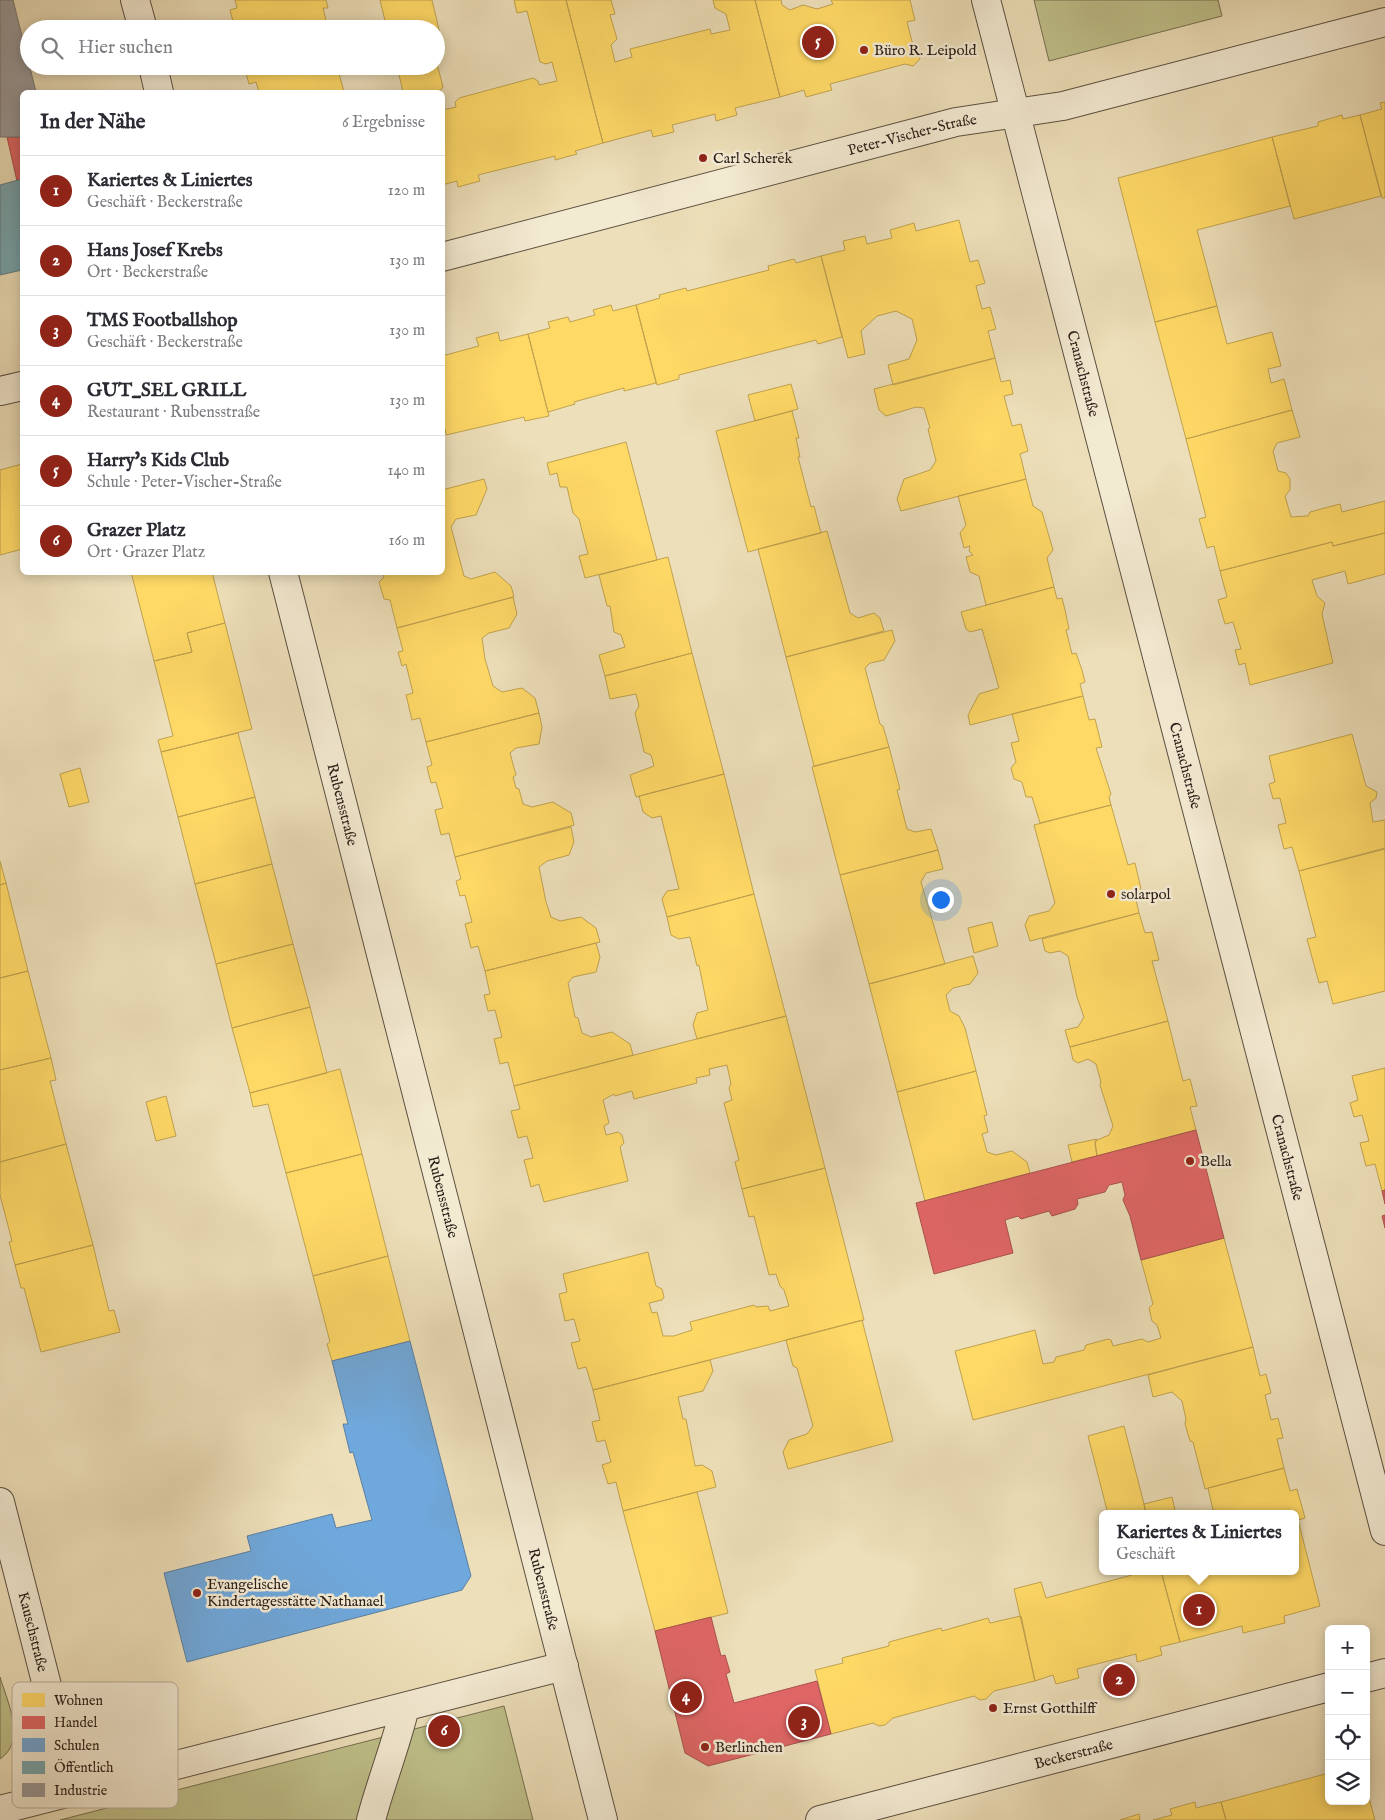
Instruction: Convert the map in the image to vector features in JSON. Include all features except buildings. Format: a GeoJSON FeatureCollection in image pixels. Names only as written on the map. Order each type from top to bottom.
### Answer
{"type":"FeatureCollection","features":[{"type":"Feature","properties":{"kind":"street"},"geometry":{"type":"LineString","coordinates":[[135,0],[141,20]]}},
{"type":"Feature","properties":{"kind":"street","name":"Cranachstraße"},"geometry":{"type":"LineString","coordinates":[[986,0],[1378,1476],[1385,1531]]}},
{"type":"Feature","properties":{"kind":"street","name":"Peter-Vischer-Straße"},"geometry":{"type":"LineString","coordinates":[[445,256],[956,122],[1062,106],[1385,22]]}},
{"type":"Feature","properties":{"kind":"street"},"geometry":{"type":"LineString","coordinates":[[155,75],[159,90]]}},
{"type":"Feature","properties":{"kind":"street"},"geometry":{"type":"LineString","coordinates":[[0,391],[20,386]]}},
{"type":"Feature","properties":{"kind":"street","name":"Rubensstraße"},"geometry":{"type":"LineString","coordinates":[[284,575],[604,1820]]}},
{"type":"Feature","properties":{"kind":"street","name":"Kauschstraße"},"geometry":{"type":"LineString","coordinates":[[0,1502],[46,1682]]}},
{"type":"Feature","properties":{"kind":"street"},"geometry":{"type":"LineString","coordinates":[[178,1764],[564,1666]]}},
{"type":"Feature","properties":{"kind":"street"},"geometry":{"type":"LineString","coordinates":[[1370,1677],[1385,1673]]}},
{"type":"Feature","properties":{"kind":"street","name":"Beckerstraße"},"geometry":{"type":"LineString","coordinates":[[820,1820],[1325,1689]]}},
{"type":"Feature","properties":{"kind":"street"},"geometry":{"type":"LineString","coordinates":[[370,1820],[380,1783],[399,1736],[405,1706]]}},
{"type":"Feature","properties":{"kind":"green space"},"geometry":{"type":"Polygon","coordinates":[[[1034,0],[1218,0],[1222,16],[1049,61],[1034,0]]]}},
{"type":"Feature","properties":{"kind":"green space"},"geometry":{"type":"Polygon","coordinates":[[[0,1677],[12,1716],[12,1742],[8,1751],[0,1759],[0,1677]]]}},
{"type":"Feature","properties":{"kind":"green space"},"geometry":{"type":"Polygon","coordinates":[[[504,1706],[533,1820],[60,1820],[107,1808],[178,1808],[178,1790],[504,1706]]]}},
{"type":"Feature","properties":{"kind":"place","name":"Harry's Kids Club"},"geometry":{"type":"Point","coordinates":[818,42]}},
{"type":"Feature","properties":{"kind":"place","name":"Büro R. Leipold"},"geometry":{"type":"Point","coordinates":[864,50]}},
{"type":"Feature","properties":{"kind":"place","name":"Carl Scherek"},"geometry":{"type":"Point","coordinates":[703,158]}},
{"type":"Feature","properties":{"kind":"place","name":"solarpol"},"geometry":{"type":"Point","coordinates":[1111,894]}},
{"type":"Feature","properties":{"kind":"place","name":"Bella"},"geometry":{"type":"Point","coordinates":[1190,1161]}},
{"type":"Feature","properties":{"kind":"place","name":"Evangelische Kindertagesstätte Nathanael"},"geometry":{"type":"Point","coordinates":[197,1593]}},
{"type":"Feature","properties":{"kind":"place","name":"Kariertes & Liniertes"},"geometry":{"type":"Point","coordinates":[1199,1610]}},
{"type":"Feature","properties":{"kind":"place","name":"Hans Josef Krebs"},"geometry":{"type":"Point","coordinates":[1119,1680]}},
{"type":"Feature","properties":{"kind":"place","name":"GUT_SEL GRILL"},"geometry":{"type":"Point","coordinates":[686,1697]}},
{"type":"Feature","properties":{"kind":"place","name":"Ernst Gotthilff"},"geometry":{"type":"Point","coordinates":[993,1708]}},
{"type":"Feature","properties":{"kind":"place","name":"TMS Footballshop"},"geometry":{"type":"Point","coordinates":[804,1722]}},
{"type":"Feature","properties":{"kind":"place","name":"Grazer Platz"},"geometry":{"type":"Point","coordinates":[444,1731]}},
{"type":"Feature","properties":{"kind":"place","name":"Berlinchen"},"geometry":{"type":"Point","coordinates":[705,1747]}}]}
